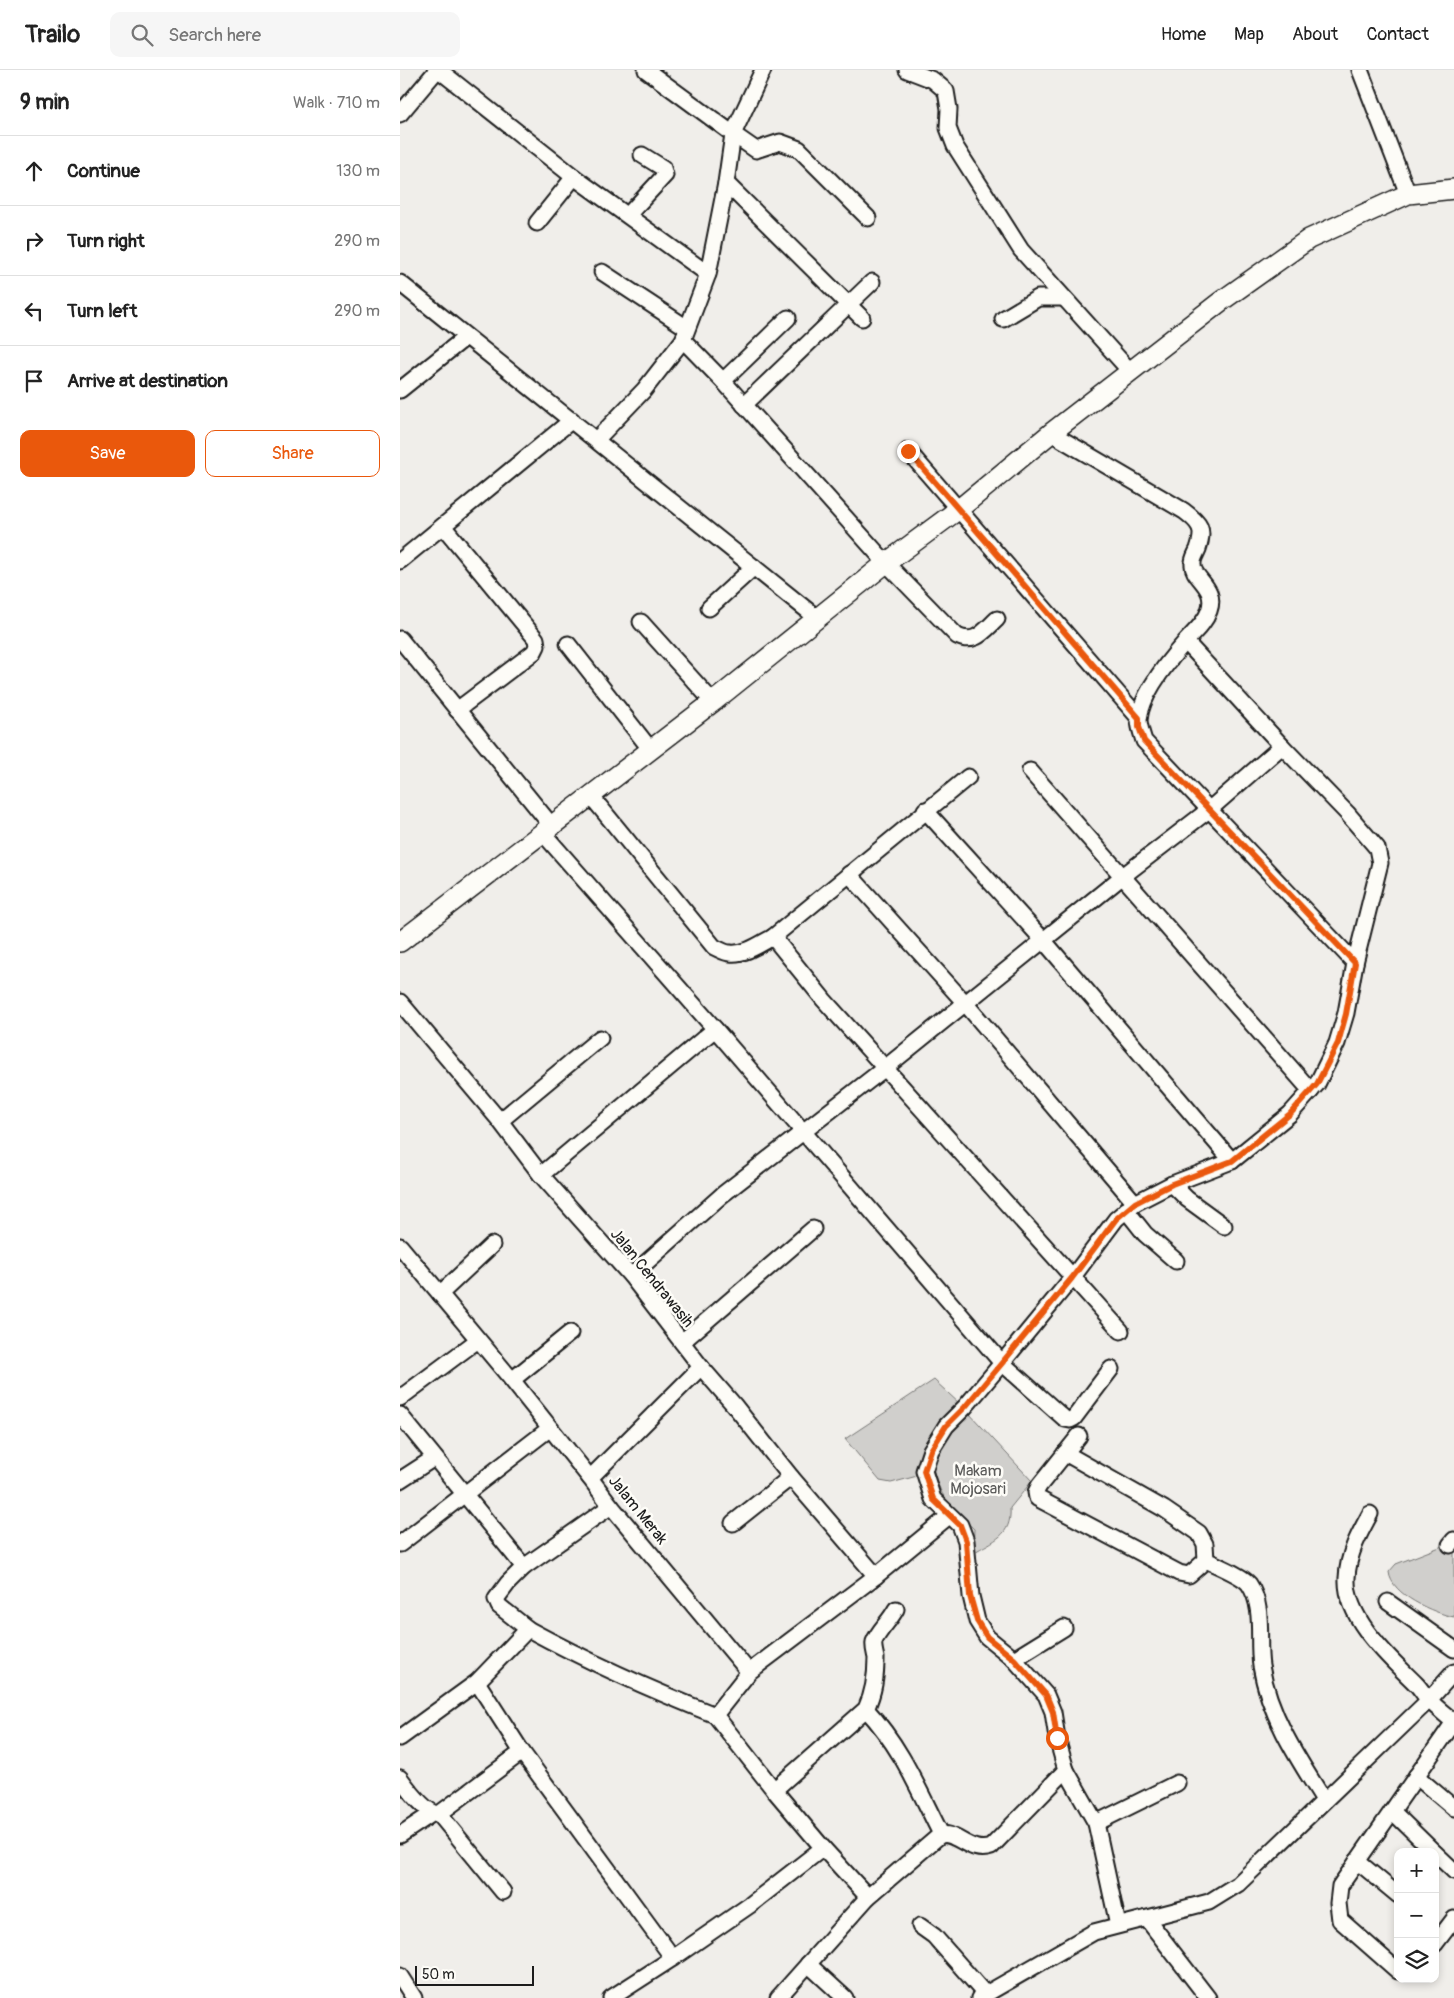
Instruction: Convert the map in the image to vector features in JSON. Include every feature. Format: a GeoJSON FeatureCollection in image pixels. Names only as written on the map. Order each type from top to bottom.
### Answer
{"type":"FeatureCollection","features":[{"type":"Feature","properties":{"kind":"main road"},"geometry":{"type":"LineString","coordinates":[[400,942],[713,702],[886,563],[959,509],[1052,433],[1220,302],[1309,238],[1408,194],[1454,189]]}},
{"type":"Feature","properties":{"kind":"street"},"geometry":{"type":"LineString","coordinates":[[400,114],[438,70],[574,177],[708,274]]}},
{"type":"Feature","properties":{"kind":"street"},"geometry":{"type":"LineString","coordinates":[[646,70],[756,150],[780,142],[799,149],[868,218]]}},
{"type":"Feature","properties":{"kind":"street"},"geometry":{"type":"LineString","coordinates":[[597,439],[644,390],[685,334],[708,274],[726,184],[733,134],[764,70]]}},
{"type":"Feature","properties":{"kind":"street"},"geometry":{"type":"LineString","coordinates":[[908,70],[933,80],[946,91],[949,109],[948,128],[955,146],[1021,250],[1130,372]]}},
{"type":"Feature","properties":{"kind":"street"},"geometry":{"type":"LineString","coordinates":[[1360,70],[1408,194]]}},
{"type":"Feature","properties":{"kind":"street"},"geometry":{"type":"LineString","coordinates":[[628,215],[665,175],[663,168],[642,155]]}},
{"type":"Feature","properties":{"kind":"street"},"geometry":{"type":"LineString","coordinates":[[537,223],[574,177]]}},
{"type":"Feature","properties":{"kind":"street"},"geometry":{"type":"LineString","coordinates":[[726,184],[862,318]]}},
{"type":"Feature","properties":{"kind":"street"},"geometry":{"type":"LineString","coordinates":[[602,272],[685,334],[744,404],[886,563],[957,636],[965,640],[976,638],[997,620]]}},
{"type":"Feature","properties":{"kind":"street"},"geometry":{"type":"LineString","coordinates":[[744,404],[872,282]]}},
{"type":"Feature","properties":{"kind":"street"},"geometry":{"type":"LineString","coordinates":[[401,285],[597,439],[817,618]]}},
{"type":"Feature","properties":{"kind":"street"},"geometry":{"type":"LineString","coordinates":[[1003,319],[1038,298],[1063,298]]}},
{"type":"Feature","properties":{"kind":"street"},"geometry":{"type":"LineString","coordinates":[[724,381],[788,318]]}},
{"type":"Feature","properties":{"kind":"street"},"geometry":{"type":"LineString","coordinates":[[400,390],[466,336]]}},
{"type":"Feature","properties":{"kind":"street"},"geometry":{"type":"LineString","coordinates":[[400,561],[572,420]]}},
{"type":"Feature","properties":{"kind":"street"},"geometry":{"type":"LineString","coordinates":[[1052,433],[1184,511],[1200,524],[1200,543],[1192,565],[1212,598],[1209,612],[1198,629],[1153,685],[1139,718],[1139,727],[1144,741],[1355,963]]}},
{"type":"Feature","properties":{"kind":"street"},"geometry":{"type":"LineString","coordinates":[[908,451],[1139,718]]}},
{"type":"Feature","properties":{"kind":"street"},"geometry":{"type":"LineString","coordinates":[[443,526],[536,639],[537,646],[534,652],[457,710]]}},
{"type":"Feature","properties":{"kind":"street"},"geometry":{"type":"LineString","coordinates":[[709,608],[754,567]]}},
{"type":"Feature","properties":{"kind":"street"},"geometry":{"type":"LineString","coordinates":[[640,622],[713,702]]}},
{"type":"Feature","properties":{"kind":"street"},"geometry":{"type":"LineString","coordinates":[[400,639],[457,710],[546,829],[1002,1363],[1065,1418],[1070,1420],[1074,1418],[1111,1369]]}},
{"type":"Feature","properties":{"kind":"street"},"geometry":{"type":"LineString","coordinates":[[1118,1925],[1096,1823],[1066,1770],[1057,1738],[1053,1712],[1046,1695],[1014,1659],[987,1637],[977,1621],[970,1596],[966,1541],[960,1525],[933,1499],[924,1471],[931,1450],[946,1426],[965,1407],[1072,1278],[1100,1238],[1131,1206],[1172,1184],[1232,1161],[1290,1114],[1317,1084],[1338,1043],[1346,1014],[1355,963],[1380,862],[1377,848],[1347,813],[1186,642]]}},
{"type":"Feature","properties":{"kind":"street"},"geometry":{"type":"LineString","coordinates":[[568,644],[651,750]]}},
{"type":"Feature","properties":{"kind":"street"},"geometry":{"type":"LineString","coordinates":[[632,1276],[722,1195],[885,1068],[1123,876],[1210,810],[1282,746]]}},
{"type":"Feature","properties":{"kind":"street"},"geometry":{"type":"LineString","coordinates":[[1030,771],[1311,1090]]}},
{"type":"Feature","properties":{"kind":"street"},"geometry":{"type":"LineString","coordinates":[[591,796],[714,947],[729,954],[744,952],[773,937],[925,810],[968,777]]}},
{"type":"Feature","properties":{"kind":"street"},"geometry":{"type":"LineString","coordinates":[[925,810],[1044,941],[1232,1161]]}},
{"type":"Feature","properties":{"kind":"street"},"geometry":{"type":"LineString","coordinates":[[849,874],[965,1003],[1131,1206],[1146,1234],[1176,1261]]}},
{"type":"Feature","properties":{"kind":"street"},"geometry":{"type":"LineString","coordinates":[[773,937],[824,1000],[1121,1331]]}},
{"type":"Feature","properties":{"kind":"street","name":"Jalan Cendrawasih"},"geometry":{"type":"LineString","coordinates":[[400,1002],[500,1121],[541,1175],[632,1276],[701,1367],[791,1477],[876,1576]]}},
{"type":"Feature","properties":{"kind":"street"},"geometry":{"type":"LineString","coordinates":[[541,1175],[715,1028]]}},
{"type":"Feature","properties":{"kind":"street"},"geometry":{"type":"LineString","coordinates":[[500,1121],[600,1038]]}},
{"type":"Feature","properties":{"kind":"street"},"geometry":{"type":"LineString","coordinates":[[1172,1184],[1187,1199],[1224,1226]]}},
{"type":"Feature","properties":{"kind":"street"},"geometry":{"type":"LineString","coordinates":[[682,1342],[813,1229]]}},
{"type":"Feature","properties":{"kind":"street","name":"Jalam Merak"},"geometry":{"type":"LineString","coordinates":[[400,1246],[512,1380],[610,1506],[749,1672]]}},
{"type":"Feature","properties":{"kind":"street"},"geometry":{"type":"LineString","coordinates":[[440,1294],[492,1246]]}},
{"type":"Feature","properties":{"kind":"street"},"geometry":{"type":"LineString","coordinates":[[512,1380],[570,1332]]}},
{"type":"Feature","properties":{"kind":"street"},"geometry":{"type":"LineString","coordinates":[[400,1398],[478,1340]]}},
{"type":"Feature","properties":{"kind":"street"},"geometry":{"type":"LineString","coordinates":[[590,1478],[701,1367]]}},
{"type":"Feature","properties":{"kind":"street"},"geometry":{"type":"LineString","coordinates":[[400,1415],[524,1567]]}},
{"type":"Feature","properties":{"kind":"street"},"geometry":{"type":"LineString","coordinates":[[400,1544],[549,1429]]}},
{"type":"Feature","properties":{"kind":"street"},"geometry":{"type":"LineString","coordinates":[[1079,1436],[1038,1486],[1037,1498],[1179,1573],[1189,1575],[1206,1560]]}},
{"type":"Feature","properties":{"kind":"street"},"geometry":{"type":"LineString","coordinates":[[1065,1453],[1164,1509],[1198,1534],[1205,1544],[1206,1560]]}},
{"type":"Feature","properties":{"kind":"street"},"geometry":{"type":"LineString","coordinates":[[400,1480],[434,1458]]}},
{"type":"Feature","properties":{"kind":"street"},"geometry":{"type":"LineString","coordinates":[[733,1523],[791,1477]]}},
{"type":"Feature","properties":{"kind":"street"},"geometry":{"type":"LineString","coordinates":[[610,1506],[524,1567],[508,1583],[496,1599],[500,1606],[528,1629],[580,1658],[715,1715],[774,1790],[868,1897]]}},
{"type":"Feature","properties":{"kind":"street"},"geometry":{"type":"LineString","coordinates":[[1370,1514],[1350,1555],[1346,1580],[1353,1608],[1368,1632],[1425,1692],[1429,1700],[1454,1722],[1340,1886],[1338,1903],[1340,1920],[1394,1967]]}},
{"type":"Feature","properties":{"kind":"street"},"geometry":{"type":"LineString","coordinates":[[715,1715],[749,1672],[876,1576],[949,1516]]}},
{"type":"Feature","properties":{"kind":"street"},"geometry":{"type":"LineString","coordinates":[[1206,1560],[1248,1582],[1258,1601],[1261,1666],[1271,1703],[1304,1767],[1324,1800]]}},
{"type":"Feature","properties":{"kind":"street"},"geometry":{"type":"LineString","coordinates":[[1388,1602],[1454,1649]]}},
{"type":"Feature","properties":{"kind":"street"},"geometry":{"type":"LineString","coordinates":[[774,1790],[866,1709],[874,1693],[876,1666],[874,1644],[878,1634],[890,1621],[896,1609]]}},
{"type":"Feature","properties":{"kind":"street"},"geometry":{"type":"LineString","coordinates":[[1014,1659],[1064,1628]]}},
{"type":"Feature","properties":{"kind":"street"},"geometry":{"type":"LineString","coordinates":[[400,1738],[477,1682],[528,1629]]}},
{"type":"Feature","properties":{"kind":"street"},"geometry":{"type":"LineString","coordinates":[[920,1926],[934,1936],[982,1996],[1094,1932],[1209,1902],[1238,1884],[1429,1700],[1454,1672]]}},
{"type":"Feature","properties":{"kind":"street"},"geometry":{"type":"LineString","coordinates":[[477,1682],[522,1752],[673,1958]]}},
{"type":"Feature","properties":{"kind":"street"},"geometry":{"type":"LineString","coordinates":[[866,1709],[893,1743],[912,1772],[921,1797],[942,1834]]}},
{"type":"Feature","properties":{"kind":"street"},"geometry":{"type":"LineString","coordinates":[[400,1835],[436,1814],[522,1752]]}},
{"type":"Feature","properties":{"kind":"street"},"geometry":{"type":"LineString","coordinates":[[778,1998],[868,1897],[942,1834],[947,1834],[971,1847],[983,1850],[991,1848],[1066,1770]]}},
{"type":"Feature","properties":{"kind":"street"},"geometry":{"type":"LineString","coordinates":[[1416,1776],[1454,1808]]}},
{"type":"Feature","properties":{"kind":"street"},"geometry":{"type":"LineString","coordinates":[[400,1778],[410,1792],[436,1814],[503,1892]]}},
{"type":"Feature","properties":{"kind":"street"},"geometry":{"type":"LineString","coordinates":[[1096,1823],[1177,1783]]}},
{"type":"Feature","properties":{"kind":"street"},"geometry":{"type":"LineString","coordinates":[[1392,1811],[1431,1848]]}},
{"type":"Feature","properties":{"kind":"street"},"geometry":{"type":"LineString","coordinates":[[611,1998],[750,1905],[823,1848]]}},
{"type":"Feature","properties":{"kind":"street"},"geometry":{"type":"LineString","coordinates":[[1439,1856],[1454,1871]]}},
{"type":"Feature","properties":{"kind":"street"},"geometry":{"type":"LineString","coordinates":[[1357,1861],[1396,1893]]}},
{"type":"Feature","properties":{"kind":"street"},"geometry":{"type":"LineString","coordinates":[[1147,1919],[1208,1998]]}},
{"type":"Feature","properties":{"kind":"street"},"geometry":{"type":"LineString","coordinates":[[1439,1933],[1454,1919]]}},
{"type":"Feature","properties":{"kind":"street"},"geometry":{"type":"LineString","coordinates":[[808,1964],[844,1998]]}},
{"type":"Feature","properties":{"kind":"street"},"geometry":{"type":"LineString","coordinates":[[400,1976],[414,1998]]}},
{"type":"Feature","properties":{"kind":"green space","name":"Makam Mojosari"},"geometry":{"type":"Polygon","coordinates":[[[934,1380],[961,1405],[932,1435],[924,1453],[921,1475],[891,1483],[880,1481],[845,1439],[934,1380]]]}},
{"type":"Feature","properties":{"kind":"green space","name":"Makam Mojosari"},"geometry":{"type":"Polygon","coordinates":[[[968,1412],[1032,1481],[1010,1508],[1010,1517],[1005,1531],[973,1553],[974,1529],[947,1501],[938,1485],[932,1464],[950,1431],[968,1412]]]}},
{"type":"Feature","properties":{"kind":"green space"},"geometry":{"type":"Polygon","coordinates":[[[1445,1545],[1454,1550],[1454,1617],[1436,1612],[1415,1602],[1397,1588],[1389,1572],[1396,1564],[1445,1545]]]}},
{"type":"Feature","properties":{"kind":"route"},"geometry":{"type":"LineString","coordinates":[[908,451],[978,529],[1139,718],[1139,727],[1144,741],[1355,963],[1346,1014],[1338,1043],[1317,1084],[1290,1114],[1232,1161],[1172,1184],[1135,1203],[1116,1219],[1072,1278],[965,1407],[946,1426],[931,1450],[924,1471],[933,1499],[960,1525],[966,1541],[970,1596],[977,1621],[987,1637],[1014,1659],[1046,1695],[1053,1712],[1057,1738]]}}]}
